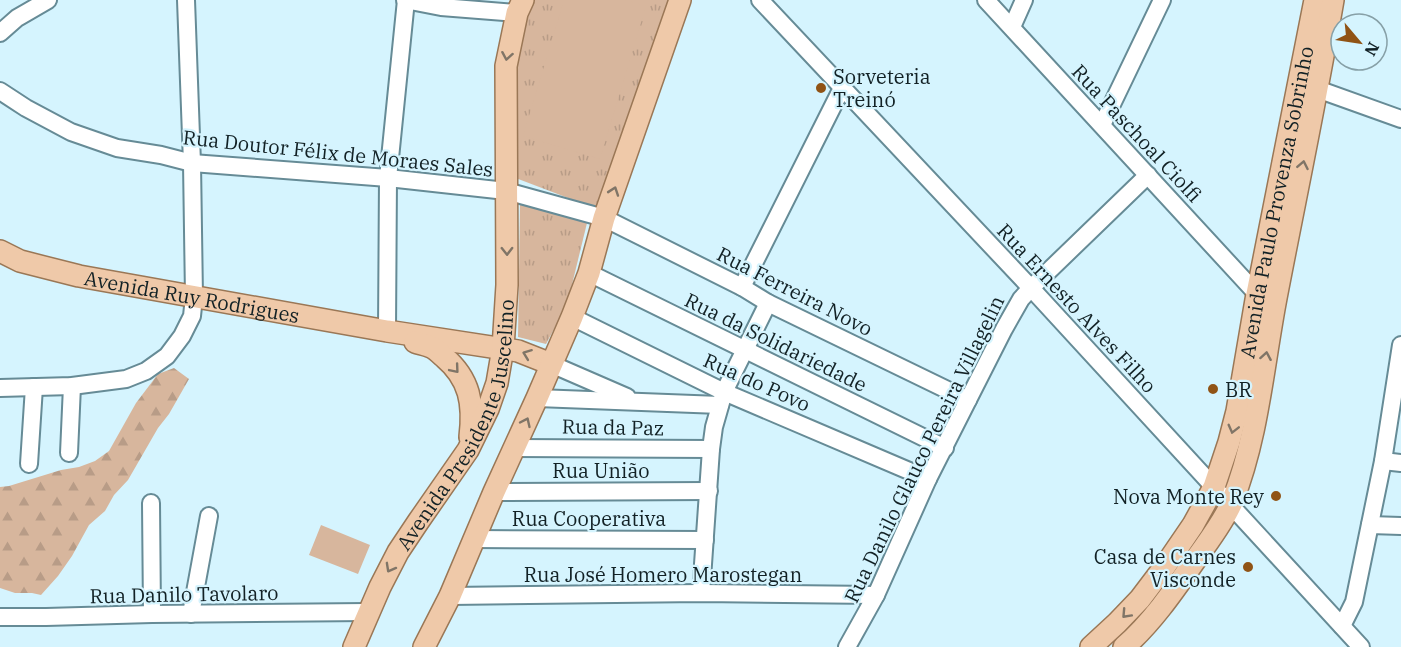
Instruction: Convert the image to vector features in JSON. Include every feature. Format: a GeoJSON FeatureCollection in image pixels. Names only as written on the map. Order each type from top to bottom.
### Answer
{"type":"FeatureCollection","features":[{"type":"Feature","properties":{"kind":"main road"},"geometry":{"type":"LineString","coordinates":[[424,647],[450,596],[572,317],[589,273],[604,218],[680,0]]}},
{"type":"Feature","properties":{"kind":"main road","name":"Avenida Paulo Provenza Sobrinho"},"geometry":{"type":"LineString","coordinates":[[1124,647],[1158,611],[1210,539],[1231,505],[1246,463],[1276,299],[1308,86],[1315,0]]}},
{"type":"Feature","properties":{"kind":"main road","name":"Avenida Paulo Provenza Sobrinho"},"geometry":{"type":"LineString","coordinates":[[1091,647],[1117,623],[1165,567],[1193,525],[1214,487],[1237,411],[1257,294],[1308,86],[1333,0]]}},
{"type":"Feature","properties":{"kind":"main road","name":"Avenida Presidente Juscelino"},"geometry":{"type":"LineString","coordinates":[[354,647],[368,612],[398,552],[468,450],[488,410],[497,383],[503,348],[507,285],[506,66],[520,7]]}},
{"type":"Feature","properties":{"kind":"main road","name":"Avenida Ruy Rodrigues"},"geometry":{"type":"LineString","coordinates":[[0,251],[20,261],[79,276],[387,331],[503,348],[518,351],[551,364]]}},
{"type":"Feature","properties":{"kind":"main road","name":"Avenida Ruy Rodrigues"},"geometry":{"type":"LineString","coordinates":[[387,331],[432,348],[453,365],[460,375],[467,388],[472,419],[468,450]]}},
{"type":"Feature","properties":{"kind":"street"},"geometry":{"type":"LineString","coordinates":[[0,33],[17,18],[48,0]]}},
{"type":"Feature","properties":{"kind":"street"},"geometry":{"type":"LineString","coordinates":[[0,388],[72,386],[126,379],[146,371],[167,356],[183,336],[192,316],[194,297],[186,0]]}},
{"type":"Feature","properties":{"kind":"street"},"geometry":{"type":"LineString","coordinates":[[387,331],[388,178],[406,0],[441,7],[520,7]]}},
{"type":"Feature","properties":{"kind":"street","name":"Rua Ernesto Alves Filho"},"geometry":{"type":"LineString","coordinates":[[760,0],[1031,288],[1361,647]]}},
{"type":"Feature","properties":{"kind":"street","name":"Rua Paschoal Ciolfi"},"geometry":{"type":"LineString","coordinates":[[986,0],[1257,294]]}},
{"type":"Feature","properties":{"kind":"street"},"geometry":{"type":"LineString","coordinates":[[1012,27],[1024,0]]}},
{"type":"Feature","properties":{"kind":"street"},"geometry":{"type":"LineString","coordinates":[[1102,125],[1162,0]]}},
{"type":"Feature","properties":{"kind":"street"},"geometry":{"type":"LineString","coordinates":[[1308,86],[1401,119]]}},
{"type":"Feature","properties":{"kind":"street"},"geometry":{"type":"LineString","coordinates":[[742,287],[842,88]]}},
{"type":"Feature","properties":{"kind":"street","name":"Rua Doutor Félix de Moraes Sales"},"geometry":{"type":"LineString","coordinates":[[0,91],[71,132],[117,147],[192,163],[388,178],[506,191]]}},
{"type":"Feature","properties":{"kind":"street","name":"Rua Danilo Glauco Pereira Villagelin"},"geometry":{"type":"LineString","coordinates":[[847,647],[876,595],[928,479],[1021,299],[1148,175]]}},
{"type":"Feature","properties":{"kind":"street"},"geometry":{"type":"LineString","coordinates":[[506,191],[604,218]]}},
{"type":"Feature","properties":{"kind":"street","name":"Rua Ferreira Novo"},"geometry":{"type":"LineString","coordinates":[[604,218],[742,287],[768,303],[968,400]]}},
{"type":"Feature","properties":{"kind":"street","name":"Rua da Solidariedade"},"geometry":{"type":"LineString","coordinates":[[589,273],[945,447]]}},
{"type":"Feature","properties":{"kind":"street"},"geometry":{"type":"LineString","coordinates":[[701,593],[714,427],[722,398],[768,303]]}},
{"type":"Feature","properties":{"kind":"street","name":"Rua do Povo"},"geometry":{"type":"LineString","coordinates":[[572,317],[722,398],[928,479]]}},
{"type":"Feature","properties":{"kind":"street"},"geometry":{"type":"LineString","coordinates":[[1342,626],[1354,602],[1383,461],[1396,411],[1400,356]]}},
{"type":"Feature","properties":{"kind":"street"},"geometry":{"type":"LineString","coordinates":[[551,364],[636,401]]}},
{"type":"Feature","properties":{"kind":"street"},"geometry":{"type":"LineString","coordinates":[[69,453],[72,386]]}},
{"type":"Feature","properties":{"kind":"street"},"geometry":{"type":"LineString","coordinates":[[29,464],[34,387]]}},
{"type":"Feature","properties":{"kind":"street","name":"Rua do Povo"},"geometry":{"type":"LineString","coordinates":[[537,398],[636,401],[722,398]]}},
{"type":"Feature","properties":{"kind":"street","name":"Rua da Paz"},"geometry":{"type":"LineString","coordinates":[[514,448],[711,449]]}},
{"type":"Feature","properties":{"kind":"street"},"geometry":{"type":"LineString","coordinates":[[1383,461],[1401,463]]}},
{"type":"Feature","properties":{"kind":"street","name":"Rua União"},"geometry":{"type":"LineString","coordinates":[[494,492],[709,491]]}},
{"type":"Feature","properties":{"kind":"street"},"geometry":{"type":"LineString","coordinates":[[151,502],[152,614]]}},
{"type":"Feature","properties":{"kind":"street"},"geometry":{"type":"LineString","coordinates":[[191,614],[209,516]]}},
{"type":"Feature","properties":{"kind":"street"},"geometry":{"type":"LineString","coordinates":[[1370,525],[1401,526]]}},
{"type":"Feature","properties":{"kind":"street","name":"Rua Cooperativa"},"geometry":{"type":"LineString","coordinates":[[474,539],[705,540]]}},
{"type":"Feature","properties":{"kind":"street","name":"Rua José Homero Marostegan"},"geometry":{"type":"LineString","coordinates":[[450,596],[701,593],[876,595]]}},
{"type":"Feature","properties":{"kind":"street","name":"Rua Danilo Tavolaro"},"geometry":{"type":"LineString","coordinates":[[0,617],[368,612]]}},
{"type":"Feature","properties":{"kind":"green space"},"geometry":{"type":"Polygon","coordinates":[[[531,0],[670,0],[597,209],[513,177],[519,32],[531,0]]]}},
{"type":"Feature","properties":{"kind":"green space"},"geometry":{"type":"Polygon","coordinates":[[[564,0],[625,0],[646,6],[600,159],[523,136],[564,0]]]}},
{"type":"Feature","properties":{"kind":"green space"},"geometry":{"type":"Polygon","coordinates":[[[520,204],[587,223],[567,305],[546,344],[518,337],[520,204]]]}},
{"type":"Feature","properties":{"kind":"green space"},"geometry":{"type":"Polygon","coordinates":[[[174,368],[189,379],[128,480],[114,495],[105,511],[89,525],[58,576],[41,595],[15,593],[0,588],[0,487],[95,461],[109,451],[136,403],[158,374],[174,368]]]}},
{"type":"Feature","properties":{"kind":"green space"},"geometry":{"type":"Polygon","coordinates":[[[321,525],[370,545],[358,574],[309,555],[321,525]]]}},
{"type":"Feature","properties":{"kind":"place","name":"Sorveteria Treinó"},"geometry":{"type":"Point","coordinates":[821,88]}},
{"type":"Feature","properties":{"kind":"place","name":"BR"},"geometry":{"type":"Point","coordinates":[1213,389]}},
{"type":"Feature","properties":{"kind":"place","name":"Nova Monte Rey"},"geometry":{"type":"Point","coordinates":[1276,496]}},
{"type":"Feature","properties":{"kind":"place","name":"Casa de Carnes Visconde"},"geometry":{"type":"Point","coordinates":[1248,567]}}]}
